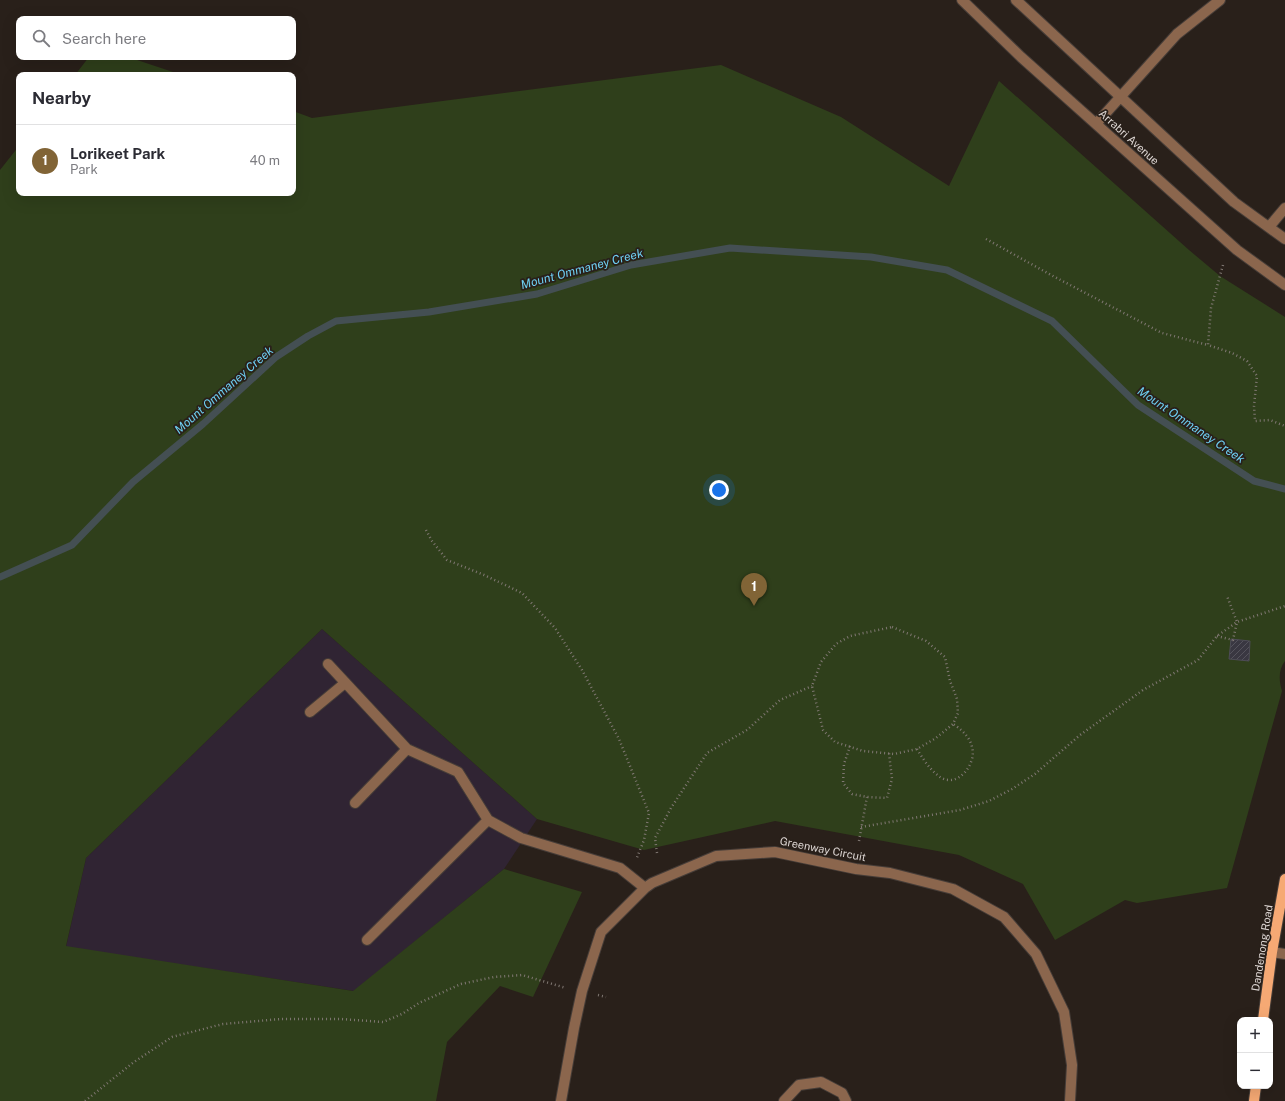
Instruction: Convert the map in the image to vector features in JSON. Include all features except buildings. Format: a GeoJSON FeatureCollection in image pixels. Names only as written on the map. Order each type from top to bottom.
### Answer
{"type":"FeatureCollection","features":[{"type":"Feature","properties":{"kind":"main road","name":"Dandenong Road"},"geometry":{"type":"LineString","coordinates":[[1263,1017],[1272,952],[1285,879]]}},
{"type":"Feature","properties":{"kind":"main road"},"geometry":{"type":"LineString","coordinates":[[1254,1101],[1256,1089]]}},
{"type":"Feature","properties":{"kind":"street","name":"Arrabri Avenue"},"geometry":{"type":"LineString","coordinates":[[962,0],[1021,57],[1237,250],[1285,285]]}},
{"type":"Feature","properties":{"kind":"street","name":"Arrabri Avenue"},"geometry":{"type":"LineString","coordinates":[[1016,0],[1234,202],[1285,240]]}},
{"type":"Feature","properties":{"kind":"street"},"geometry":{"type":"LineString","coordinates":[[1096,124],[1176,34],[1220,0]]}},
{"type":"Feature","properties":{"kind":"street"},"geometry":{"type":"LineString","coordinates":[[1269,227],[1285,208]]}},
{"type":"Feature","properties":{"kind":"street"},"geometry":{"type":"LineString","coordinates":[[328,664],[407,749],[458,772],[488,820],[521,838],[620,868],[645,888]]}},
{"type":"Feature","properties":{"kind":"street"},"geometry":{"type":"LineString","coordinates":[[310,712],[345,683]]}},
{"type":"Feature","properties":{"kind":"street"},"geometry":{"type":"LineString","coordinates":[[355,804],[407,749]]}},
{"type":"Feature","properties":{"kind":"street"},"geometry":{"type":"LineString","coordinates":[[367,940],[488,820]]}},
{"type":"Feature","properties":{"kind":"street","name":"Greenway Circuit"},"geometry":{"type":"LineString","coordinates":[[561,1101],[582,991],[601,932],[645,888],[652,883],[716,856],[775,852],[890,874],[953,889],[1004,917],[1036,954],[1064,1012],[1072,1065],[1070,1101]]}},
{"type":"Feature","properties":{"kind":"street"},"geometry":{"type":"LineString","coordinates":[[1272,952],[1285,954]]}},
{"type":"Feature","properties":{"kind":"street"},"geometry":{"type":"LineString","coordinates":[[784,1101],[799,1085],[821,1082],[842,1093],[846,1101]]}},
{"type":"Feature","properties":{"kind":"path"},"geometry":{"type":"LineString","coordinates":[[986,239],[1162,333],[1208,345],[1232,353],[1248,361],[1257,376],[1254,406],[1255,421],[1270,420],[1285,426]]}},
{"type":"Feature","properties":{"kind":"path"},"geometry":{"type":"LineString","coordinates":[[1208,345],[1211,308],[1223,265]]}},
{"type":"Feature","properties":{"kind":"path"},"geometry":{"type":"LineString","coordinates":[[426,530],[432,541],[447,560],[522,593],[555,628],[582,670],[618,739],[649,813],[644,840],[630,876]]}},
{"type":"Feature","properties":{"kind":"path"},"geometry":{"type":"LineString","coordinates":[[1217,636],[1233,640],[1237,622],[1227,596]]}},
{"type":"Feature","properties":{"kind":"path"},"geometry":{"type":"LineString","coordinates":[[861,827],[960,810],[989,801],[1012,789],[1035,774],[1080,735],[1143,690],[1198,660],[1217,636],[1237,622],[1285,606]]}},
{"type":"Feature","properties":{"kind":"path"},"geometry":{"type":"LineString","coordinates":[[892,627],[926,641],[945,656],[950,681],[957,699],[958,713],[953,724],[936,738],[917,749],[894,754],[863,751],[836,742],[823,730],[812,686],[821,662],[836,644],[850,636],[892,627]]}},
{"type":"Feature","properties":{"kind":"path"},"geometry":{"type":"LineString","coordinates":[[657,853],[655,838],[671,808],[707,753],[747,730],[780,700],[812,686]]}},
{"type":"Feature","properties":{"kind":"path"},"geometry":{"type":"LineString","coordinates":[[917,749],[931,770],[942,779],[954,780],[964,774],[973,760],[972,747],[963,730],[953,724]]}},
{"type":"Feature","properties":{"kind":"path"},"geometry":{"type":"LineString","coordinates":[[850,746],[844,764],[843,783],[852,794],[867,797],[887,798],[892,779],[889,753]]}},
{"type":"Feature","properties":{"kind":"path"},"geometry":{"type":"LineString","coordinates":[[859,841],[867,797]]}},
{"type":"Feature","properties":{"kind":"path"},"geometry":{"type":"LineString","coordinates":[[85,1101],[134,1062],[172,1037],[223,1024],[281,1019],[341,1018],[383,1022],[402,1014],[419,1003],[461,984],[494,977],[522,975],[555,986],[606,997]]}},
{"type":"Feature","properties":{"kind":"shaded area"},"geometry":{"type":"Polygon","coordinates":[[[322,629],[537,819],[504,869],[354,991],[66,947],[86,858],[322,629]]]}},
{"type":"Feature","properties":{"kind":"green space"},"geometry":{"type":"Polygon","coordinates":[[[87,60],[137,60],[173,72],[77,72],[87,60]]]}},
{"type":"Feature","properties":{"kind":"green space"},"geometry":{"type":"Polygon","coordinates":[[[721,65],[841,117],[949,186],[999,81],[1220,276],[1285,317],[1285,661],[1281,668],[1280,676],[1282,691],[1227,888],[1137,903],[1125,900],[1055,940],[1023,884],[959,855],[775,821],[644,850],[537,819],[322,629],[86,858],[66,946],[353,991],[504,869],[582,892],[533,997],[500,986],[447,1042],[436,1101],[0,1101],[0,170],[16,150],[16,196],[296,196],[296,112],[312,118],[721,65]]]}},
{"type":"Feature","properties":{"kind":"waterway","name":"Mount Ommaney Creek"},"geometry":{"type":"LineString","coordinates":[[0,577],[72,545],[133,482],[203,424],[276,357],[308,336],[336,321],[429,312],[537,294],[631,265],[730,248],[871,257],[947,270],[1052,321],[1138,405],[1254,481],[1285,489]]}},
{"type":"Feature","properties":{"kind":"place","name":"Lorikeet Park"},"geometry":{"type":"Point","coordinates":[754,606]}}]}
